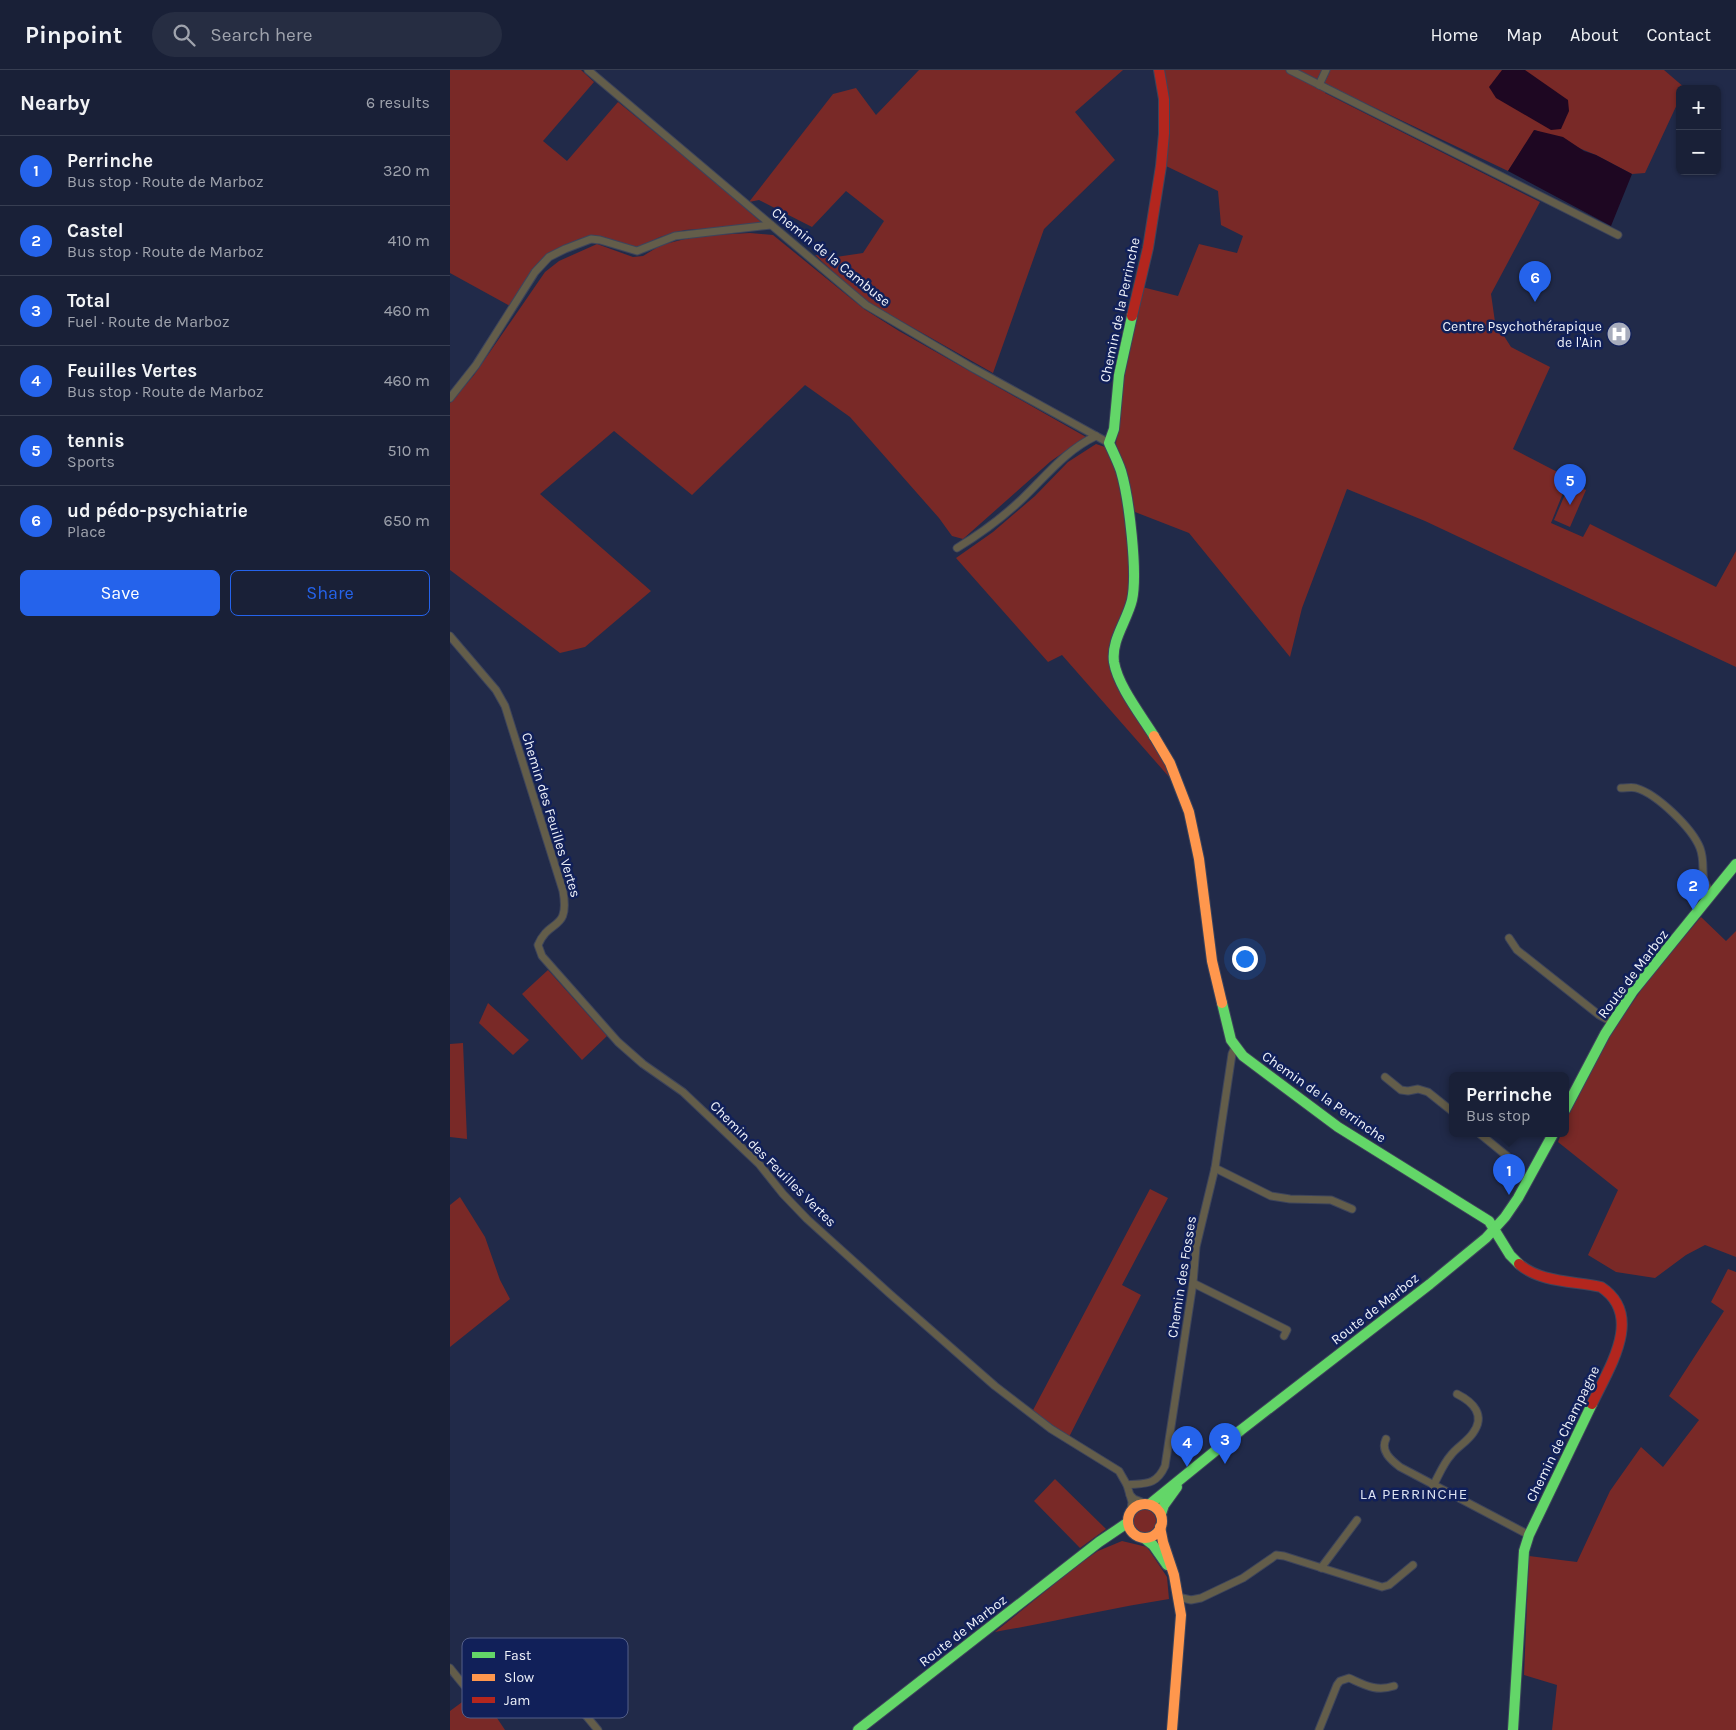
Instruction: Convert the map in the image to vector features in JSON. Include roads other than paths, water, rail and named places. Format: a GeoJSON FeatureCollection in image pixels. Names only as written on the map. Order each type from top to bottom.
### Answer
{"type":"FeatureCollection","features":[{"type":"Feature","properties":{"kind":"street","name":"Chemin de la Cambuse"},"geometry":{"type":"LineString","coordinates":[[588,70],[866,305],[971,367],[1109,443]]}},
{"type":"Feature","properties":{"kind":"street","name":"Chemin de la Perrinche"},"geometry":{"type":"LineString","coordinates":[[1160,70],[1164,99],[1164,134],[1161,166],[1148,248],[1119,375],[1114,429],[1109,443],[1120,470],[1128,506],[1134,570],[1132,600],[1117,638],[1114,661],[1118,675],[1170,763],[1189,812],[1199,859],[1212,961],[1225,1018],[1235,1047],[1264,1073],[1338,1127],[1489,1221],[1495,1228]]}},
{"type":"Feature","properties":{"kind":"street"},"geometry":{"type":"LineString","coordinates":[[1290,70],[1618,234]]}},
{"type":"Feature","properties":{"kind":"street"},"geometry":{"type":"LineString","coordinates":[[1319,85],[1326,70]]}},
{"type":"Feature","properties":{"kind":"street"},"geometry":{"type":"LineString","coordinates":[[450,398],[476,365],[535,272],[549,257],[591,239],[637,251],[674,236],[771,225]]}},
{"type":"Feature","properties":{"kind":"street"},"geometry":{"type":"LineString","coordinates":[[957,548],[993,524],[1022,500],[1070,452],[1085,441],[1096,436]]}},
{"type":"Feature","properties":{"kind":"street","name":"Chemin des Feuilles Vertes"},"geometry":{"type":"LineString","coordinates":[[450,636],[496,690],[505,706],[563,891],[564,914],[559,922],[540,940],[538,945],[542,956],[618,1042],[643,1064],[676,1086],[690,1099],[759,1164],[783,1194],[807,1218],[995,1386],[1051,1429],[1113,1467],[1122,1476],[1130,1495]]}},
{"type":"Feature","properties":{"kind":"street"},"geometry":{"type":"LineString","coordinates":[[1621,788],[1635,788],[1648,793],[1681,820],[1700,848],[1703,864],[1702,877],[1712,894]]}},
{"type":"Feature","properties":{"kind":"street","name":"Route de Marboz"},"geometry":{"type":"LineString","coordinates":[[1569,1103],[1612,1022],[1640,982],[1736,864]]}},
{"type":"Feature","properties":{"kind":"street"},"geometry":{"type":"LineString","coordinates":[[1509,938],[1517,950],[1599,1015],[1612,1022]]}},
{"type":"Feature","properties":{"kind":"street","name":"Chemin des Fosses"},"geometry":{"type":"LineString","coordinates":[[1127,1485],[1143,1485],[1151,1482],[1160,1475],[1165,1466],[1193,1283],[1196,1247],[1215,1168],[1232,1054],[1235,1047]]}},
{"type":"Feature","properties":{"kind":"street"},"geometry":{"type":"LineString","coordinates":[[1385,1077],[1401,1090],[1408,1092],[1418,1089],[1428,1092],[1449,1109]]}},
{"type":"Feature","properties":{"kind":"street"},"geometry":{"type":"LineString","coordinates":[[1484,1137],[1507,1156],[1527,1183]]}},
{"type":"Feature","properties":{"kind":"street","name":"Route de Marboz"},"geometry":{"type":"LineString","coordinates":[[1147,1504],[1183,1478],[1241,1430],[1438,1278],[1486,1238],[1505,1217],[1527,1183],[1551,1137]]}},
{"type":"Feature","properties":{"kind":"street"},"geometry":{"type":"LineString","coordinates":[[1215,1168],[1271,1196],[1290,1199],[1331,1200],[1352,1210]]}},
{"type":"Feature","properties":{"kind":"street","name":"Chemin de Champagne"},"geometry":{"type":"LineString","coordinates":[[1495,1228],[1509,1253],[1530,1273],[1542,1277],[1601,1287],[1609,1291],[1615,1298],[1622,1316],[1622,1336],[1619,1347],[1529,1535],[1523,1560],[1513,1730]]}},
{"type":"Feature","properties":{"kind":"street"},"geometry":{"type":"LineString","coordinates":[[1193,1283],[1287,1330],[1284,1336]]}},
{"type":"Feature","properties":{"kind":"street"},"geometry":{"type":"LineString","coordinates":[[1433,1486],[1446,1461],[1472,1434],[1477,1422],[1478,1417],[1474,1406],[1466,1398],[1457,1394]]}},
{"type":"Feature","properties":{"kind":"street"},"geometry":{"type":"LineString","coordinates":[[1386,1439],[1384,1443],[1385,1452],[1406,1471],[1529,1535]]}},
{"type":"Feature","properties":{"kind":"street","name":"Route de Marboz"},"geometry":{"type":"LineString","coordinates":[[1161,1514],[1164,1505],[1183,1478]]}},
{"type":"Feature","properties":{"kind":"street"},"geometry":{"type":"LineString","coordinates":[[1130,1495],[1134,1500],[1154,1506],[1161,1514],[1160,1528],[1177,1592],[1181,1615],[1181,1635],[1172,1730]]}},
{"type":"Feature","properties":{"kind":"street"},"geometry":{"type":"LineString","coordinates":[[1130,1495],[1131,1510],[1127,1523],[1132,1533],[1144,1538],[1153,1545],[1161,1555],[1177,1592],[1192,1600],[1243,1578],[1276,1556],[1284,1556],[1387,1587],[1413,1565]]}},
{"type":"Feature","properties":{"kind":"street"},"geometry":{"type":"LineString","coordinates":[[1131,1510],[1135,1506],[1147,1504]]}},
{"type":"Feature","properties":{"kind":"street"},"geometry":{"type":"LineString","coordinates":[[1321,1568],[1357,1520]]}},
{"type":"Feature","properties":{"kind":"street","name":"Route de Marboz"},"geometry":{"type":"LineString","coordinates":[[858,1730],[1084,1553],[1127,1523]]}},
{"type":"Feature","properties":{"kind":"street"},"geometry":{"type":"LineString","coordinates":[[1144,1538],[1154,1535],[1160,1528]]}},
{"type":"Feature","properties":{"kind":"street","name":"Route de Marboz"},"geometry":{"type":"LineString","coordinates":[[1084,1553],[1110,1540],[1132,1533]]}},
{"type":"Feature","properties":{"kind":"street"},"geometry":{"type":"LineString","coordinates":[[450,1668],[462,1682]]}},
{"type":"Feature","properties":{"kind":"street"},"geometry":{"type":"LineString","coordinates":[[1319,1730],[1337,1686],[1344,1678],[1349,1678],[1381,1690],[1394,1686]]}},
{"type":"Feature","properties":{"kind":"street"},"geometry":{"type":"LineString","coordinates":[[588,1718],[598,1730]]}},
{"type":"Feature","properties":{"kind":"place","name":"ud pédo-psychiatrie"},"geometry":{"type":"Point","coordinates":[1535,302]}},
{"type":"Feature","properties":{"kind":"place","name":"Centre Psychothérapique de l'Ain"},"geometry":{"type":"Point","coordinates":[1619,334]}},
{"type":"Feature","properties":{"kind":"place","name":"tennis"},"geometry":{"type":"Point","coordinates":[1570,505]}},
{"type":"Feature","properties":{"kind":"place","name":"Castel"},"geometry":{"type":"Point","coordinates":[1693,910]}},
{"type":"Feature","properties":{"kind":"place","name":"Perrinche"},"geometry":{"type":"Point","coordinates":[1509,1195]}},
{"type":"Feature","properties":{"kind":"place","name":"Total"},"geometry":{"type":"Point","coordinates":[1225,1464]}},
{"type":"Feature","properties":{"kind":"place","name":"Feuilles Vertes"},"geometry":{"type":"Point","coordinates":[1187,1467]}},
{"type":"Feature","properties":{"kind":"district","name":"LA PERRINCHE"},"geometry":{"type":"Point","coordinates":[1414,1494]}}]}
